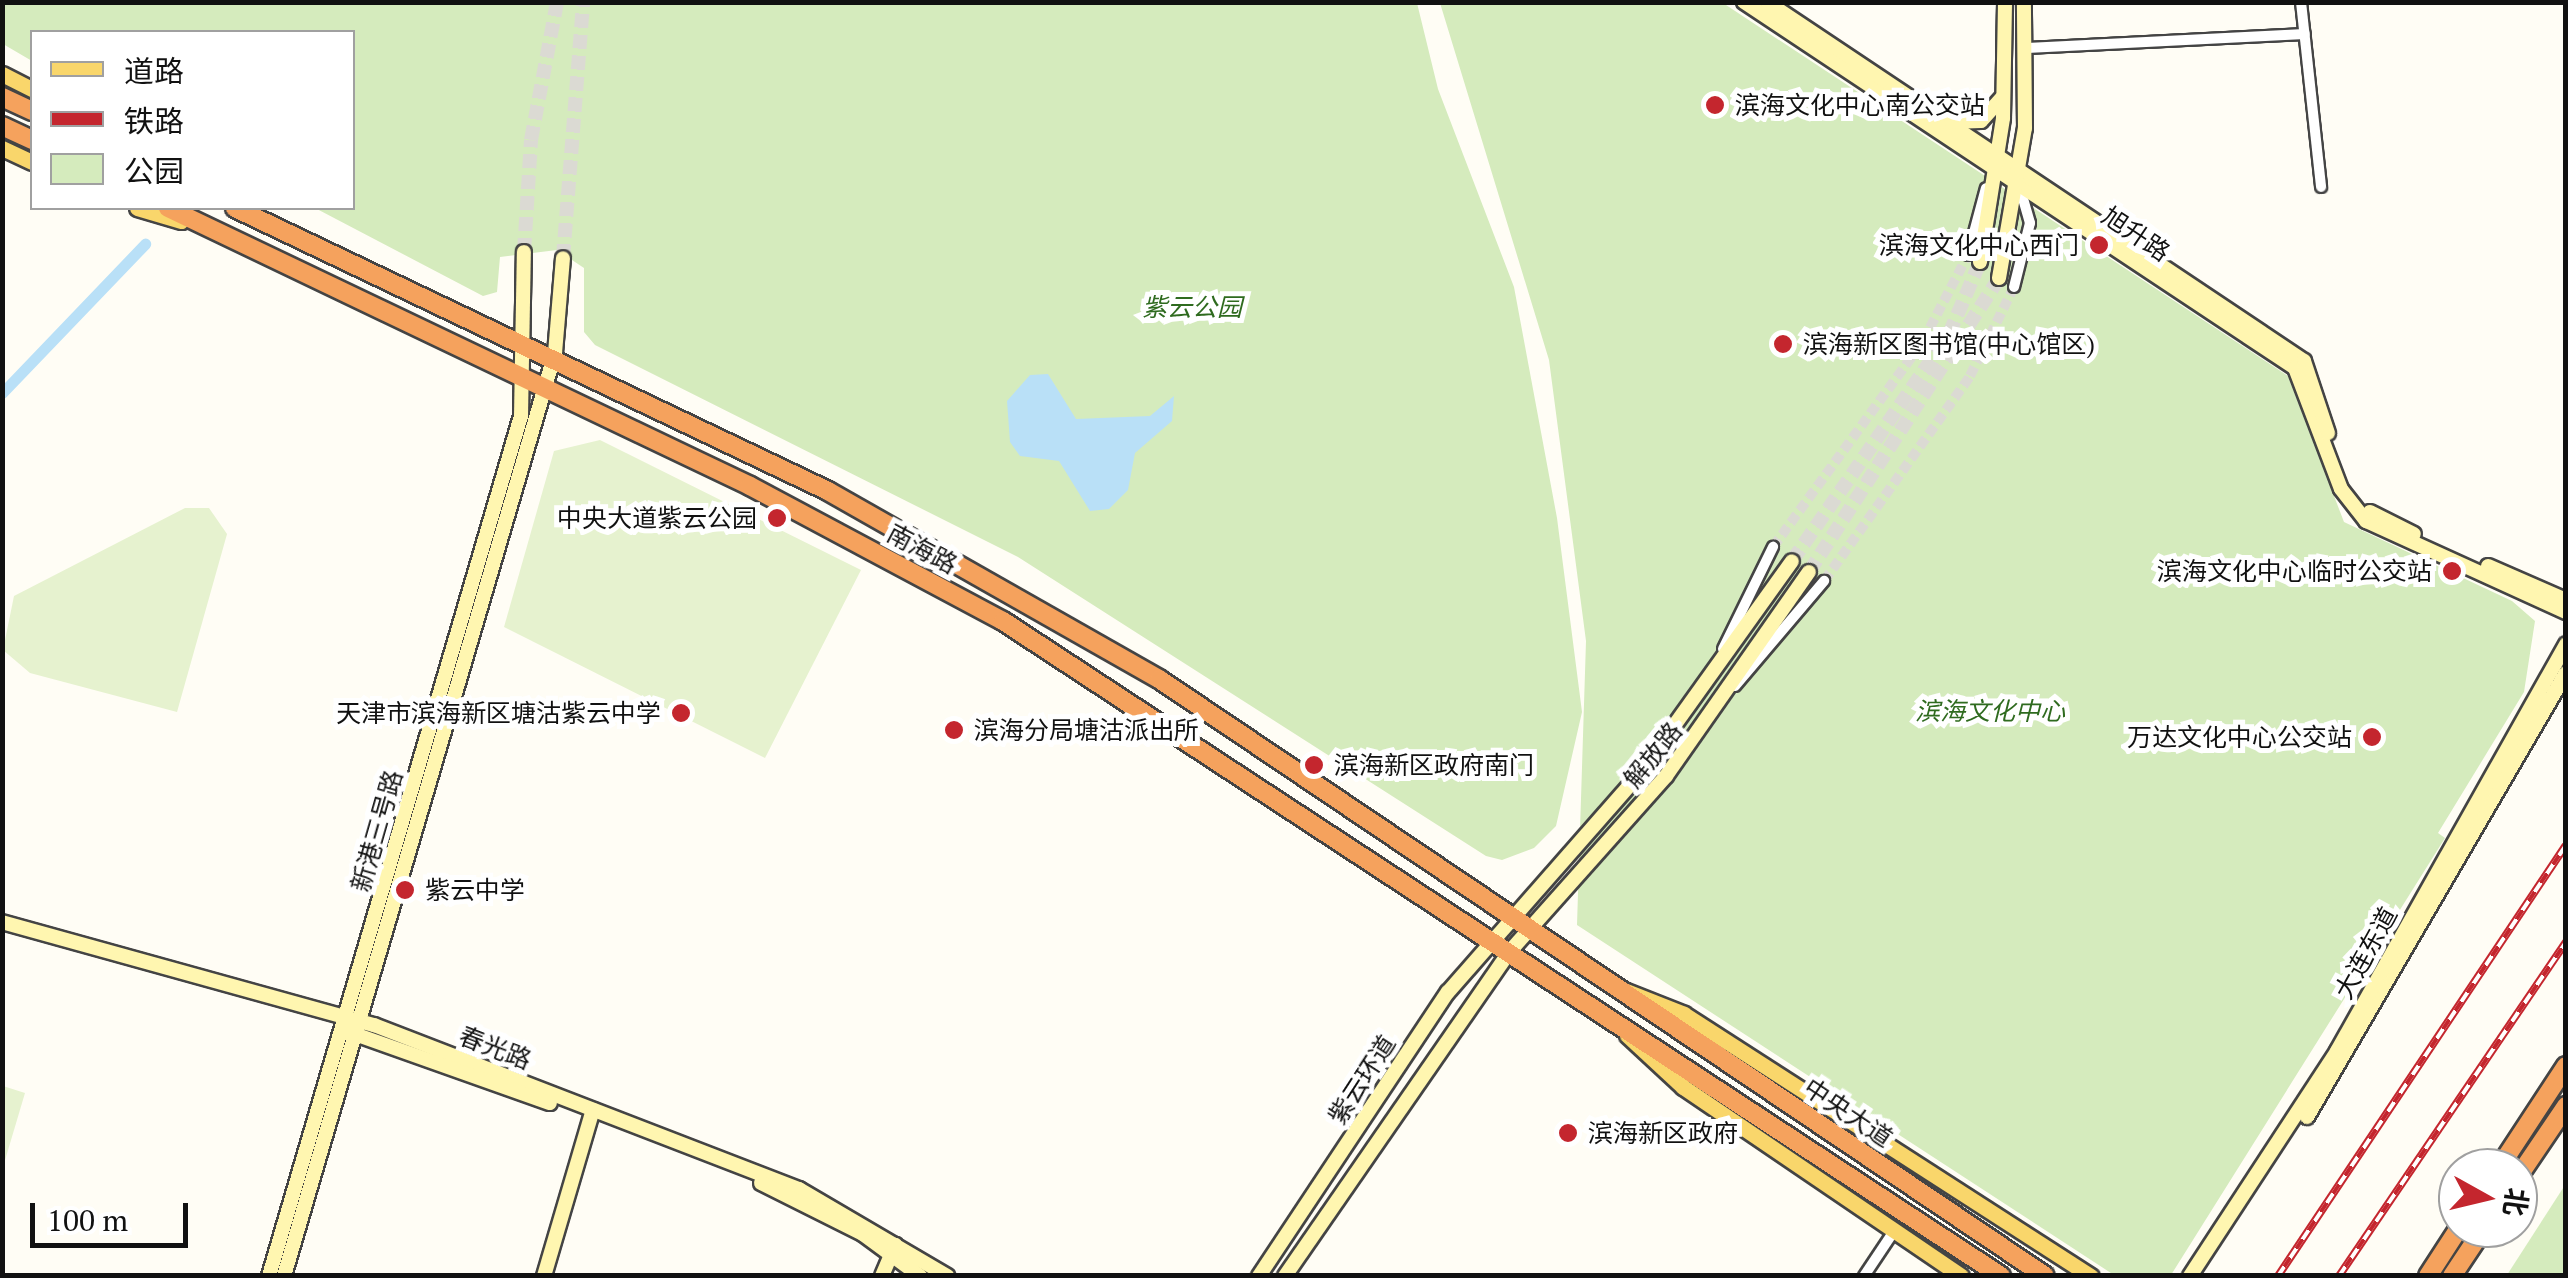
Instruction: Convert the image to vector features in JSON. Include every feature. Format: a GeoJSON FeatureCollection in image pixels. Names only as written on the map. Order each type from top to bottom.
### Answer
{"type":"FeatureCollection","features":[{"type":"Feature","properties":{"kind":"highway"},"geometry":{"type":"LineString","coordinates":[[2,96],[30,110]]}},
{"type":"Feature","properties":{"kind":"highway"},"geometry":{"type":"LineString","coordinates":[[2,126],[30,139]]}},
{"type":"Feature","properties":{"kind":"highway","name":"南海路"},"geometry":{"type":"LineString","coordinates":[[172,210],[543,384],[1003,621],[1608,1013]]}},
{"type":"Feature","properties":{"kind":"highway","name":"南海路"},"geometry":{"type":"LineString","coordinates":[[239,210],[555,353],[828,491],[1142,669],[1624,990]]}},
{"type":"Feature","properties":{"kind":"highway","name":"中央大道"},"geometry":{"type":"LineString","coordinates":[[1624,990],[2045,1276]]}},
{"type":"Feature","properties":{"kind":"highway","name":"中央大道"},"geometry":{"type":"LineString","coordinates":[[1608,1013],[2001,1276]]}},
{"type":"Feature","properties":{"kind":"highway"},"geometry":{"type":"LineString","coordinates":[[2511,1148],[2566,1066]]}},
{"type":"Feature","properties":{"kind":"highway"},"geometry":{"type":"LineString","coordinates":[[2538,1148],[2566,1106]]}},
{"type":"Feature","properties":{"kind":"highway"},"geometry":{"type":"LineString","coordinates":[[2428,1276],[2447,1248]]}},
{"type":"Feature","properties":{"kind":"highway"},"geometry":{"type":"LineString","coordinates":[[2452,1276],[2471,1248]]}},
{"type":"Feature","properties":{"kind":"main road"},"geometry":{"type":"LineString","coordinates":[[2,74],[30,88]]}},
{"type":"Feature","properties":{"kind":"main road"},"geometry":{"type":"LineString","coordinates":[[2,148],[30,161]]}},
{"type":"Feature","properties":{"kind":"main road"},"geometry":{"type":"LineString","coordinates":[[144,210],[213,230]]}},
{"type":"Feature","properties":{"kind":"main road"},"geometry":{"type":"LineString","coordinates":[[1624,990],[1684,1014],[2091,1276]]}},
{"type":"Feature","properties":{"kind":"main road"},"geometry":{"type":"LineString","coordinates":[[1608,1013],[1683,1087],[1961,1276]]}},
{"type":"Feature","properties":{"kind":"street","name":"旭升路"},"geometry":{"type":"LineString","coordinates":[[1744,2],[2020,177],[2295,368],[2351,506],[2440,550]]}},
{"type":"Feature","properties":{"kind":"street","name":"旭升路"},"geometry":{"type":"LineString","coordinates":[[1767,2],[1942,120],[1998,164]]}},
{"type":"Feature","properties":{"kind":"street"},"geometry":{"type":"LineString","coordinates":[[1974,259],[1998,164],[2006,82],[2005,2]]}},
{"type":"Feature","properties":{"kind":"street"},"geometry":{"type":"LineString","coordinates":[[1999,278],[2020,177],[2026,48],[2024,2]]}},
{"type":"Feature","properties":{"kind":"street"},"geometry":{"type":"LineString","coordinates":[[2301,2],[2321,187]]}},
{"type":"Feature","properties":{"kind":"street"},"geometry":{"type":"LineString","coordinates":[[2026,48],[2304,34]]}},
{"type":"Feature","properties":{"kind":"street"},"geometry":{"type":"LineString","coordinates":[[1942,120],[1981,121],[2006,82]]}},
{"type":"Feature","properties":{"kind":"street"},"geometry":{"type":"LineString","coordinates":[[2014,287],[2030,223],[2020,177]]}},
{"type":"Feature","properties":{"kind":"street","name":"新港三号路"},"geometry":{"type":"LineString","coordinates":[[284,1276],[521,416],[524,252]]}},
{"type":"Feature","properties":{"kind":"street","name":"新港三号路"},"geometry":{"type":"LineString","coordinates":[[270,1276],[555,353],[563,258]]}},
{"type":"Feature","properties":{"kind":"street"},"geometry":{"type":"LineString","coordinates":[[1713,677],[1773,547]]}},
{"type":"Feature","properties":{"kind":"street"},"geometry":{"type":"LineString","coordinates":[[2440,550],[2566,600]]}},
{"type":"Feature","properties":{"kind":"street"},"geometry":{"type":"LineString","coordinates":[[2440,550],[2566,612]]}},
{"type":"Feature","properties":{"kind":"street","name":"解放路"},"geometry":{"type":"LineString","coordinates":[[1511,914],[1598,824],[1713,677],[1792,560]]}},
{"type":"Feature","properties":{"kind":"street","name":"解放路"},"geometry":{"type":"LineString","coordinates":[[1511,950],[1734,687],[1809,572]]}},
{"type":"Feature","properties":{"kind":"street"},"geometry":{"type":"LineString","coordinates":[[1734,687],[1824,581]]}},
{"type":"Feature","properties":{"kind":"street","name":"大连东道"},"geometry":{"type":"LineString","coordinates":[[2190,1276],[2337,1051],[2566,644]]}},
{"type":"Feature","properties":{"kind":"street","name":"大连东道"},"geometry":{"type":"LineString","coordinates":[[2201,1276],[2328,1086],[2566,673]]}},
{"type":"Feature","properties":{"kind":"street","name":"紫云环道"},"geometry":{"type":"LineString","coordinates":[[1259,1276],[1491,936],[1511,914]]}},
{"type":"Feature","properties":{"kind":"street","name":"春光路"},"geometry":{"type":"LineString","coordinates":[[2,922],[350,1027],[799,1189],[947,1276]]}},
{"type":"Feature","properties":{"kind":"street","name":"春光路"},"geometry":{"type":"LineString","coordinates":[[2,931],[350,1027]]}},
{"type":"Feature","properties":{"kind":"street","name":"紫云环道"},"geometry":{"type":"LineString","coordinates":[[1285,1276],[1511,950]]}},
{"type":"Feature","properties":{"kind":"street"},"geometry":{"type":"LineString","coordinates":[[544,1276],[591,1114]]}},
{"type":"Feature","properties":{"kind":"street"},"geometry":{"type":"LineString","coordinates":[[1864,1276],[1894,1231]]}},
{"type":"Feature","properties":{"kind":"street"},"geometry":{"type":"LineString","coordinates":[[882,1276],[899,1250]]}},
{"type":"Feature","properties":{"kind":"street"},"geometry":{"type":"LineString","coordinates":[[893,1276],[899,1250]]}},
{"type":"Feature","properties":{"kind":"street","name":"春光路"},"geometry":{"type":"LineString","coordinates":[[899,1250],[920,1276]]}},
{"type":"Feature","properties":{"kind":"green space","name":"紫云公园"},"geometry":{"type":"Polygon","coordinates":[[[3,2],[1417,3],[1438,89],[1514,287],[1557,518],[1582,712],[1556,826],[1534,848],[1502,860],[1486,856],[1018,557],[595,345],[584,332],[584,268],[557,250],[500,257],[497,292],[483,296],[319,210],[355,210],[355,30],[30,30],[30,60],[3,44],[3,2]]]}},
{"type":"Feature","properties":{"kind":"green space","name":"滨海文化中心"},"geometry":{"type":"Polygon","coordinates":[[[1440,3],[1723,3],[2288,376],[2344,522],[2512,601],[2535,621],[2524,692],[2438,833],[2445,838],[2171,1275],[2114,1275],[1577,925],[1586,641],[1549,360],[1440,3]]]}},
{"type":"Feature","properties":{"kind":"green space"},"geometry":{"type":"Polygon","coordinates":[[[600,440],[861,570],[765,758],[504,627],[554,451],[600,440]]]}},
{"type":"Feature","properties":{"kind":"green space"},"geometry":{"type":"Polygon","coordinates":[[[185,508],[209,508],[227,534],[177,712],[30,673],[3,650],[14,596],[185,508]]]}},
{"type":"Feature","properties":{"kind":"green space"},"geometry":{"type":"Polygon","coordinates":[[[2,1086],[25,1093],[3,1167],[2,1086]]]}},
{"type":"Feature","properties":{"kind":"green space"},"geometry":{"type":"Polygon","coordinates":[[[2565,1185],[2565,1275],[2507,1275],[2524,1248],[2538,1248],[2538,1227],[2565,1185]]]}},
{"type":"Feature","properties":{"kind":"water"},"geometry":{"type":"Polygon","coordinates":[[[1048,374],[1076,419],[1150,416],[1174,396],[1172,421],[1135,453],[1128,490],[1109,509],[1090,511],[1059,461],[1020,456],[1010,442],[1007,401],[1030,375],[1048,374]]]}},
{"type":"Feature","properties":{"kind":"waterway"},"geometry":{"type":"LineString","coordinates":[[2,393],[145,244]]}},
{"type":"Feature","properties":{"kind":"tunnel"},"geometry":{"type":"LineString","coordinates":[[524,252],[531,140],[557,2]]}},
{"type":"Feature","properties":{"kind":"tunnel"},"geometry":{"type":"LineString","coordinates":[[563,258],[583,2]]}},
{"type":"Feature","properties":{"kind":"tunnel"},"geometry":{"type":"LineString","coordinates":[[1773,547],[1923,341],[1968,255]]}},
{"type":"Feature","properties":{"kind":"tunnel"},"geometry":{"type":"LineString","coordinates":[[1792,561],[1949,334],[1980,262]]}},
{"type":"Feature","properties":{"kind":"tunnel"},"geometry":{"type":"LineString","coordinates":[[1809,572],[1999,278]]}},
{"type":"Feature","properties":{"kind":"tunnel"},"geometry":{"type":"LineString","coordinates":[[1824,581],[1970,376],[2014,287]]}},
{"type":"Feature","properties":{"kind":"railway"},"geometry":{"type":"LineString","coordinates":[[2278,1276],[2566,845]]}},
{"type":"Feature","properties":{"kind":"railway"},"geometry":{"type":"LineString","coordinates":[[2339,1276],[2566,942]]}},
{"type":"Feature","properties":{"kind":"place","name":"滨海文化中心南公交站"},"geometry":{"type":"Point","coordinates":[1715,105]}},
{"type":"Feature","properties":{"kind":"place","name":"滨海文化中心西门"},"geometry":{"type":"Point","coordinates":[2099,245]}},
{"type":"Feature","properties":{"kind":"place","name":"滨海新区图书馆(中心馆区)"},"geometry":{"type":"Point","coordinates":[1783,344]}},
{"type":"Feature","properties":{"kind":"place","name":"中央大道紫云公园"},"geometry":{"type":"Point","coordinates":[777,518]}},
{"type":"Feature","properties":{"kind":"place","name":"滨海文化中心临时公交站"},"geometry":{"type":"Point","coordinates":[2452,571]}},
{"type":"Feature","properties":{"kind":"place","name":"天津市滨海新区塘沽紫云中学"},"geometry":{"type":"Point","coordinates":[681,713]}},
{"type":"Feature","properties":{"kind":"place","name":"滨海分局塘沽派出所"},"geometry":{"type":"Point","coordinates":[954,730]}},
{"type":"Feature","properties":{"kind":"place","name":"万达文化中心公交站"},"geometry":{"type":"Point","coordinates":[2372,737]}},
{"type":"Feature","properties":{"kind":"place","name":"滨海新区政府南门"},"geometry":{"type":"Point","coordinates":[1314,765]}},
{"type":"Feature","properties":{"kind":"place","name":"紫云中学"},"geometry":{"type":"Point","coordinates":[405,890]}},
{"type":"Feature","properties":{"kind":"place","name":"滨海新区政府"},"geometry":{"type":"Point","coordinates":[1568,1133]}}]}
